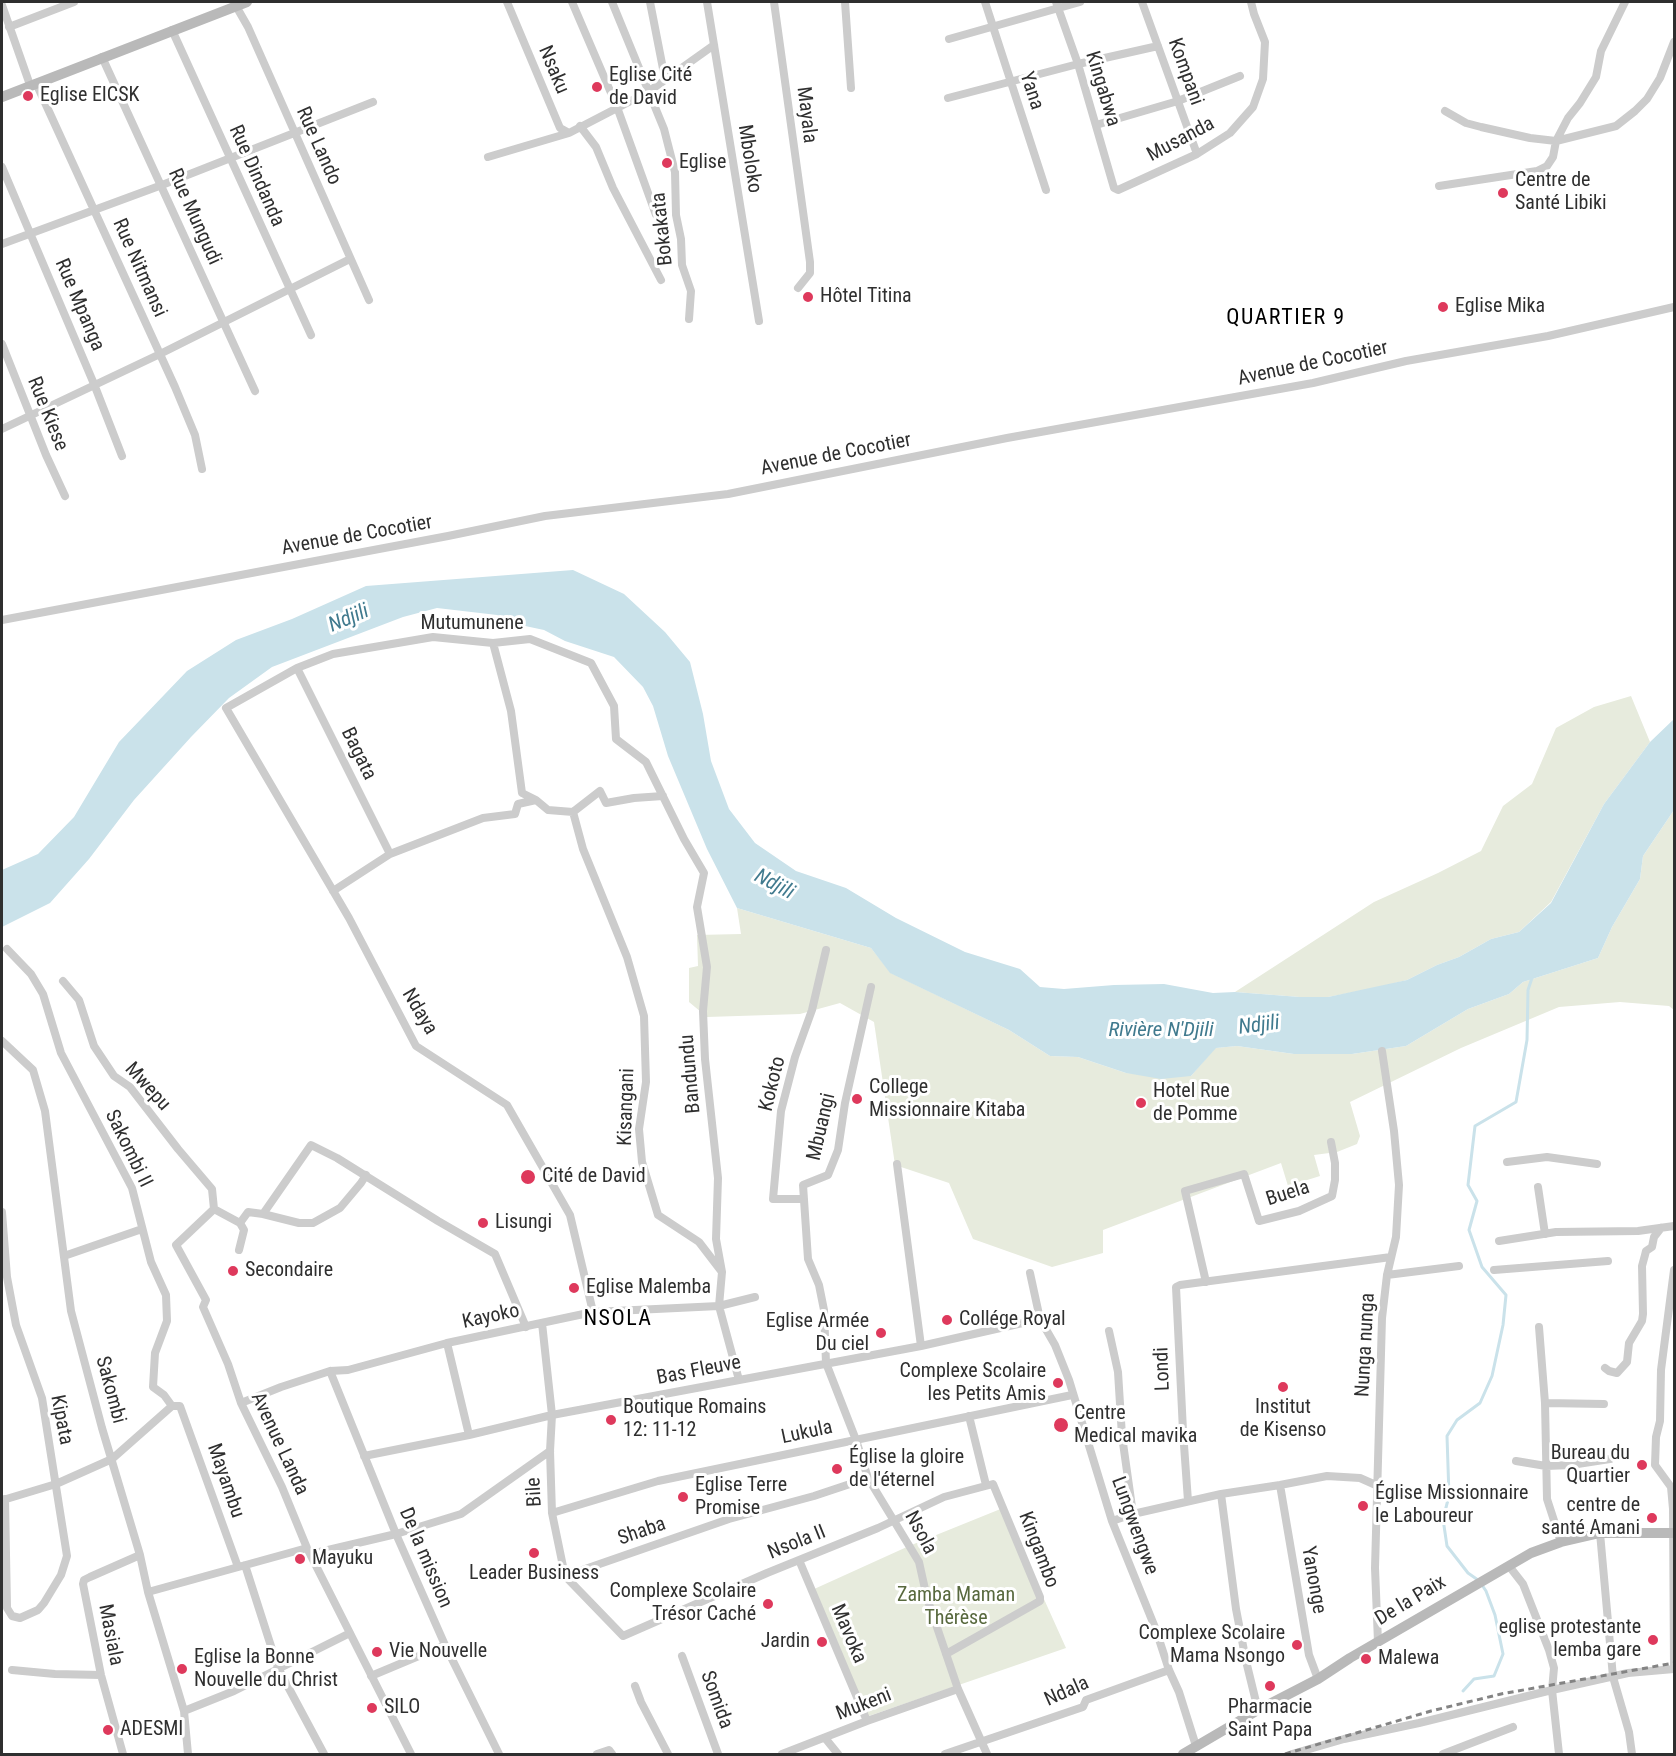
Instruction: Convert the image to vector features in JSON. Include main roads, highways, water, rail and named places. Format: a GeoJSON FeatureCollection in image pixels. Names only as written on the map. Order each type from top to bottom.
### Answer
{"type":"FeatureCollection","features":[{"type":"Feature","properties":{"kind":"water","name":"Rivière N'Djili"},"geometry":{"type":"Polygon","coordinates":[[[573,570],[624,594],[665,632],[690,662],[703,714],[711,761],[729,809],[755,843],[796,871],[846,888],[896,918],[965,952],[1020,969],[1040,987],[1064,989],[1164,984],[1213,993],[1328,997],[1407,980],[1459,957],[1491,939],[1519,932],[1551,903],[1604,804],[1650,742],[1674,719],[1674,810],[1643,856],[1640,879],[1612,927],[1598,958],[1523,982],[1509,994],[1468,1009],[1406,1046],[1352,1054],[1294,1054],[1237,1046],[1216,1048],[1191,1076],[1161,1079],[1126,1073],[1078,1057],[1050,1056],[1009,1030],[890,973],[871,948],[737,908],[707,849],[668,756],[653,706],[643,687],[614,657],[565,641],[544,630],[511,623],[497,615],[437,608],[403,617],[272,667],[229,698],[134,800],[89,859],[50,903],[2,927],[2,870],[38,854],[74,817],[119,742],[187,671],[236,640],[292,619],[366,586],[573,570]]]}},
{"type":"Feature","properties":{"kind":"waterway"},"geometry":{"type":"LineString","coordinates":[[1478,1580],[1468,1573],[1447,1546],[1443,1519],[1449,1496],[1447,1436],[1457,1420],[1480,1403],[1492,1376],[1503,1325],[1506,1295],[1482,1267],[1469,1230],[1477,1201],[1468,1185],[1475,1126],[1516,1102],[1527,1040],[1528,990],[1532,978]]}},
{"type":"Feature","properties":{"kind":"waterway"},"geometry":{"type":"LineString","coordinates":[[1463,1691],[1474,1679],[1494,1676],[1503,1654],[1495,1615],[1482,1585]]}},
{"type":"Feature","properties":{"kind":"railway"},"geometry":{"type":"LineString","coordinates":[[1285,1754],[1431,1711],[1501,1694],[1674,1663]]}},
{"type":"Feature","properties":{"kind":"place","name":"Eglise Cité de David"},"geometry":{"type":"Point","coordinates":[597,87]}},
{"type":"Feature","properties":{"kind":"place","name":"Eglise EICSK"},"geometry":{"type":"Point","coordinates":[28,96]}},
{"type":"Feature","properties":{"kind":"place","name":"Eglise"},"geometry":{"type":"Point","coordinates":[667,163]}},
{"type":"Feature","properties":{"kind":"place","name":"Centre de Santé Libiki"},"geometry":{"type":"Point","coordinates":[1503,193]}},
{"type":"Feature","properties":{"kind":"place","name":"Hôtel Titina"},"geometry":{"type":"Point","coordinates":[808,297]}},
{"type":"Feature","properties":{"kind":"place","name":"Eglise Mika"},"geometry":{"type":"Point","coordinates":[1443,307]}},
{"type":"Feature","properties":{"kind":"place","name":"College Missionnaire Kitaba"},"geometry":{"type":"Point","coordinates":[857,1099]}},
{"type":"Feature","properties":{"kind":"place","name":"Hotel Rue de Pomme"},"geometry":{"type":"Point","coordinates":[1141,1103]}},
{"type":"Feature","properties":{"kind":"place","name":"Cité de David"},"geometry":{"type":"Point","coordinates":[528,1177]}},
{"type":"Feature","properties":{"kind":"place","name":"Lisungi"},"geometry":{"type":"Point","coordinates":[483,1223]}},
{"type":"Feature","properties":{"kind":"place","name":"Secondaire"},"geometry":{"type":"Point","coordinates":[233,1271]}},
{"type":"Feature","properties":{"kind":"place","name":"Eglise Malemba"},"geometry":{"type":"Point","coordinates":[574,1288]}},
{"type":"Feature","properties":{"kind":"place","name":"Collége Royal"},"geometry":{"type":"Point","coordinates":[947,1320]}},
{"type":"Feature","properties":{"kind":"place","name":"Eglise Armée Du ciel"},"geometry":{"type":"Point","coordinates":[881,1333]}},
{"type":"Feature","properties":{"kind":"place","name":"Complexe Scolaire les Petits Amis"},"geometry":{"type":"Point","coordinates":[1058,1383]}},
{"type":"Feature","properties":{"kind":"place","name":"Institut de Kisenso"},"geometry":{"type":"Point","coordinates":[1283,1387]}},
{"type":"Feature","properties":{"kind":"place","name":"Boutique Romains 12: 11-12"},"geometry":{"type":"Point","coordinates":[611,1420]}},
{"type":"Feature","properties":{"kind":"place","name":"Centre Medical mavika"},"geometry":{"type":"Point","coordinates":[1061,1425]}},
{"type":"Feature","properties":{"kind":"place","name":"Bureau du Quartier"},"geometry":{"type":"Point","coordinates":[1642,1465]}},
{"type":"Feature","properties":{"kind":"place","name":"Église la gloire de l'éternel"},"geometry":{"type":"Point","coordinates":[837,1469]}},
{"type":"Feature","properties":{"kind":"place","name":"Eglise Terre Promise"},"geometry":{"type":"Point","coordinates":[683,1497]}},
{"type":"Feature","properties":{"kind":"place","name":"Église Missionnaire le Laboureur"},"geometry":{"type":"Point","coordinates":[1363,1506]}},
{"type":"Feature","properties":{"kind":"place","name":"centre de santé Amani"},"geometry":{"type":"Point","coordinates":[1652,1518]}},
{"type":"Feature","properties":{"kind":"place","name":"Leader Business"},"geometry":{"type":"Point","coordinates":[534,1553]}},
{"type":"Feature","properties":{"kind":"place","name":"Mayuku"},"geometry":{"type":"Point","coordinates":[300,1559]}},
{"type":"Feature","properties":{"kind":"place","name":"Complexe Scolaire Trésor Caché"},"geometry":{"type":"Point","coordinates":[768,1604]}},
{"type":"Feature","properties":{"kind":"place","name":"eglise protestante lemba gare"},"geometry":{"type":"Point","coordinates":[1653,1640]}},
{"type":"Feature","properties":{"kind":"place","name":"Jardin"},"geometry":{"type":"Point","coordinates":[822,1642]}},
{"type":"Feature","properties":{"kind":"place","name":"Complexe Scolaire Mama Nsongo"},"geometry":{"type":"Point","coordinates":[1297,1645]}},
{"type":"Feature","properties":{"kind":"place","name":"Vie Nouvelle"},"geometry":{"type":"Point","coordinates":[377,1652]}},
{"type":"Feature","properties":{"kind":"place","name":"Malewa"},"geometry":{"type":"Point","coordinates":[1366,1659]}},
{"type":"Feature","properties":{"kind":"place","name":"Eglise la Bonne Nouvelle du Christ"},"geometry":{"type":"Point","coordinates":[182,1669]}},
{"type":"Feature","properties":{"kind":"place","name":"Pharmacie Saint Papa"},"geometry":{"type":"Point","coordinates":[1270,1686]}},
{"type":"Feature","properties":{"kind":"place","name":"SILO"},"geometry":{"type":"Point","coordinates":[372,1708]}},
{"type":"Feature","properties":{"kind":"place","name":"ADESMI"},"geometry":{"type":"Point","coordinates":[108,1730]}},
{"type":"Feature","properties":{"kind":"district","name":"QUARTIER 9"},"geometry":{"type":"Point","coordinates":[1286,318]}},
{"type":"Feature","properties":{"kind":"district","name":"NSOLA"},"geometry":{"type":"Point","coordinates":[618,1319]}},
{"type":"Feature","properties":{"kind":"water label","name":"Ndjili"},"geometry":{"type":"Point","coordinates":[349,619]}},
{"type":"Feature","properties":{"kind":"water label","name":"Ndjili"},"geometry":{"type":"Point","coordinates":[774,885]}},
{"type":"Feature","properties":{"kind":"water label","name":"Ndjili"},"geometry":{"type":"Point","coordinates":[1259,1026]}},
{"type":"Feature","properties":{"kind":"park label","name":"Zamba Maman Thérèse"},"geometry":{"type":"Point","coordinates":[956,1608]}}]}
